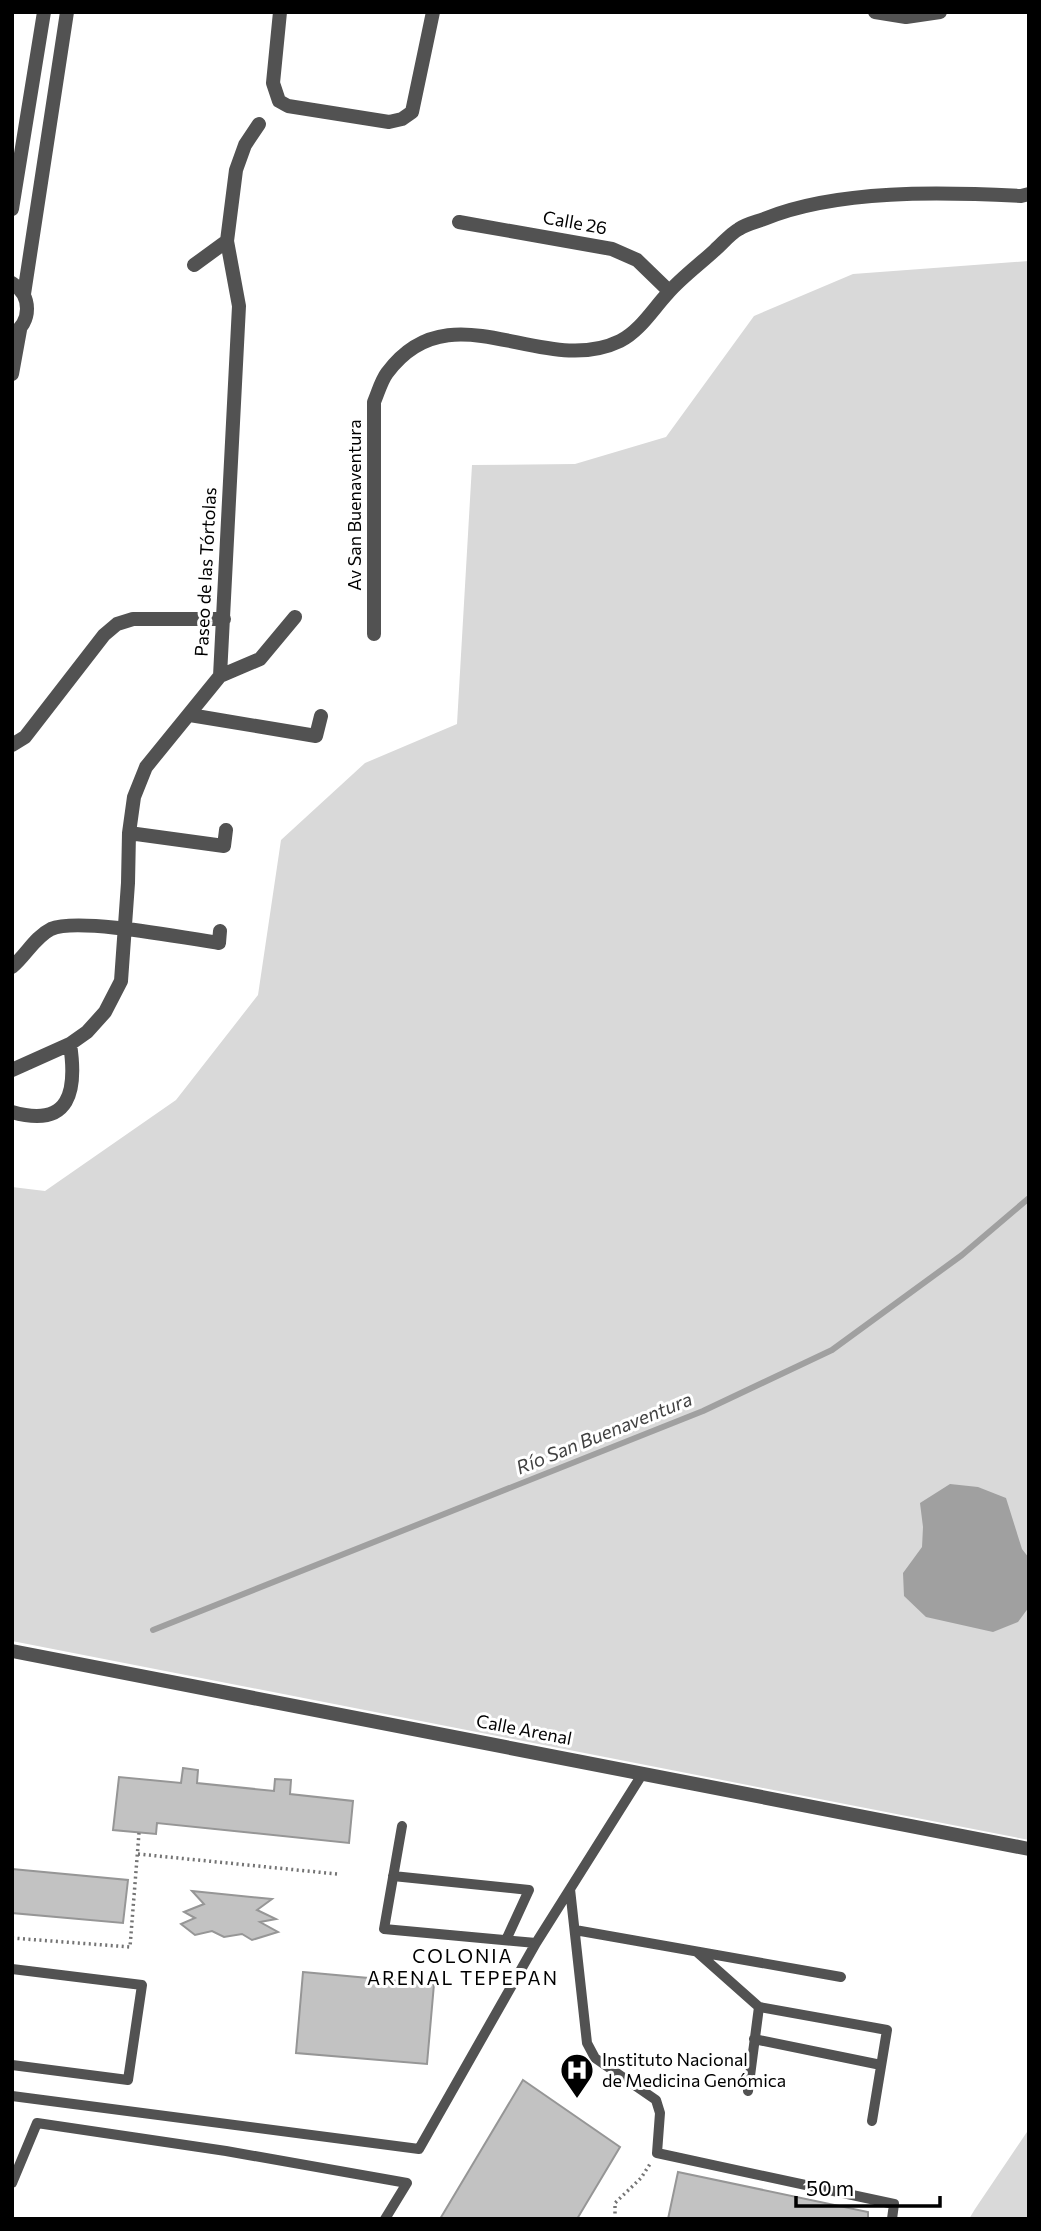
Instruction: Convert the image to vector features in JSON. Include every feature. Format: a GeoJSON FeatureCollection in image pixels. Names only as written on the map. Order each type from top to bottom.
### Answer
{"type":"FeatureCollection","features":[{"type":"Feature","properties":{"kind":"street"},"geometry":{"type":"LineString","coordinates":[[12,209],[44,12]]}},
{"type":"Feature","properties":{"kind":"street"},"geometry":{"type":"LineString","coordinates":[[12,374],[16,333],[26,319],[28,306],[24,294],[67,12]]}},
{"type":"Feature","properties":{"kind":"street"},"geometry":{"type":"LineString","coordinates":[[280,12],[273,83],[279,100],[288,106],[389,122],[412,112],[433,12]]}},
{"type":"Feature","properties":{"kind":"street"},"geometry":{"type":"LineString","coordinates":[[875,12],[906,16],[940,12]]}},
{"type":"Feature","properties":{"kind":"street","name":"Paseo de las Tórtolas"},"geometry":{"type":"LineString","coordinates":[[12,1070],[70,1044],[105,1012],[121,981],[129,833],[134,797],[146,767],[220,676],[239,306],[227,242],[236,170],[245,145],[259,124]]}},
{"type":"Feature","properties":{"kind":"street","name":"Av San Buenaventura"},"geometry":{"type":"LineString","coordinates":[[374,634],[374,402],[385,375],[404,354],[427,338],[456,334],[560,350],[594,350],[621,341],[641,325],[669,291],[739,229],[788,209],[856,199],[920,195],[1029,194]]}},
{"type":"Feature","properties":{"kind":"street","name":"Calle 26"},"geometry":{"type":"LineString","coordinates":[[459,222],[612,249],[638,260],[669,291]]}},
{"type":"Feature","properties":{"kind":"street"},"geometry":{"type":"LineString","coordinates":[[194,265],[227,242]]}},
{"type":"Feature","properties":{"kind":"street"},"geometry":{"type":"LineString","coordinates":[[12,283],[24,294]]}},
{"type":"Feature","properties":{"kind":"street"},"geometry":{"type":"LineString","coordinates":[[220,676],[260,659],[295,617]]}},
{"type":"Feature","properties":{"kind":"street"},"geometry":{"type":"LineString","coordinates":[[12,745],[25,737],[104,635],[117,624],[133,619],[224,619]]}},
{"type":"Feature","properties":{"kind":"street"},"geometry":{"type":"LineString","coordinates":[[190,715],[316,736],[321,716]]}},
{"type":"Feature","properties":{"kind":"street"},"geometry":{"type":"LineString","coordinates":[[129,833],[224,846],[226,831]]}},
{"type":"Feature","properties":{"kind":"street"},"geometry":{"type":"LineString","coordinates":[[12,967],[38,938],[51,929],[68,925],[219,943],[220,931]]}},
{"type":"Feature","properties":{"kind":"street"},"geometry":{"type":"LineString","coordinates":[[12,1112],[39,1116],[56,1112],[66,1104],[72,1090],[74,1069],[70,1044]]}},
{"type":"Feature","properties":{"kind":"street","name":"Calle Arenal"},"geometry":{"type":"LineString","coordinates":[[12,1651],[1029,1849]]}},
{"type":"Feature","properties":{"kind":"lane"},"geometry":{"type":"LineString","coordinates":[[12,2096],[419,2149],[537,1943],[643,1773]]}},
{"type":"Feature","properties":{"kind":"lane"},"geometry":{"type":"LineString","coordinates":[[402,1826],[384,1929],[537,1943]]}},
{"type":"Feature","properties":{"kind":"lane"},"geometry":{"type":"LineString","coordinates":[[393,1876],[528,1890],[506,1940]]}},
{"type":"Feature","properties":{"kind":"lane"},"geometry":{"type":"LineString","coordinates":[[570,1889],[587,2043],[596,2058],[656,2100],[660,2113],[657,2152],[894,2204],[892,2219]]}},
{"type":"Feature","properties":{"kind":"lane"},"geometry":{"type":"LineString","coordinates":[[575,1930],[841,1977]]}},
{"type":"Feature","properties":{"kind":"lane"},"geometry":{"type":"LineString","coordinates":[[697,1952],[759,2007],[887,2030],[872,2121]]}},
{"type":"Feature","properties":{"kind":"lane"},"geometry":{"type":"LineString","coordinates":[[12,1969],[142,1985],[128,2080],[12,2065]]}},
{"type":"Feature","properties":{"kind":"lane"},"geometry":{"type":"LineString","coordinates":[[748,2091],[759,2007]]}},
{"type":"Feature","properties":{"kind":"lane"},"geometry":{"type":"LineString","coordinates":[[754,2039],[881,2065]]}},
{"type":"Feature","properties":{"kind":"lane"},"geometry":{"type":"LineString","coordinates":[[12,2183],[37,2123],[226,2151],[407,2183],[385,2219]]}},
{"type":"Feature","properties":{"kind":"path"},"geometry":{"type":"LineString","coordinates":[[12,1938],[130,1947],[139,1833]]}},
{"type":"Feature","properties":{"kind":"path"},"geometry":{"type":"LineString","coordinates":[[138,1854],[337,1874]]}},
{"type":"Feature","properties":{"kind":"path"},"geometry":{"type":"LineString","coordinates":[[615,2219],[615,2203],[641,2178],[657,2152]]}},
{"type":"Feature","properties":{"kind":"shaded area"},"geometry":{"type":"Polygon","coordinates":[[[1029,261],[1029,1840],[12,1641],[12,1187],[45,1191],[176,1100],[258,995],[281,840],[365,763],[457,724],[472,465],[575,464],[666,437],[754,316],[853,274],[1029,261]]]}},
{"type":"Feature","properties":{"kind":"shaded area"},"geometry":{"type":"Polygon","coordinates":[[[950,1484],[978,1487],[1006,1498],[1022,1549],[1029,1558],[1029,1607],[1018,1622],[993,1632],[926,1617],[904,1596],[903,1573],[922,1547],[920,1503],[950,1484]]]}},
{"type":"Feature","properties":{"kind":"shaded area"},"geometry":{"type":"Polygon","coordinates":[[[1029,2129],[1029,2219],[969,2219],[975,2209],[1029,2129]]]}},
{"type":"Feature","properties":{"kind":"building"},"geometry":{"type":"Polygon","coordinates":[[[183,1768],[198,1770],[197,1783],[274,1791],[275,1779],[291,1780],[290,1794],[353,1801],[349,1843],[157,1823],[156,1834],[113,1830],[119,1777],[181,1783],[183,1768]]]}},
{"type":"Feature","properties":{"kind":"building"},"geometry":{"type":"Polygon","coordinates":[[[12,1869],[128,1880],[123,1923],[12,1913],[12,1869]]]}},
{"type":"Feature","properties":{"kind":"building"},"geometry":{"type":"Polygon","coordinates":[[[192,1891],[272,1899],[257,1910],[276,1919],[260,1922],[278,1932],[252,1940],[242,1934],[224,1937],[212,1931],[195,1935],[181,1924],[195,1918],[184,1912],[204,1904],[192,1891]]]}},
{"type":"Feature","properties":{"kind":"building"},"geometry":{"type":"Polygon","coordinates":[[[303,1972],[434,1984],[427,2064],[296,2053],[303,1972]]]}},
{"type":"Feature","properties":{"kind":"building"},"geometry":{"type":"Polygon","coordinates":[[[523,2080],[620,2147],[577,2219],[440,2219],[523,2080]]]}},
{"type":"Feature","properties":{"kind":"building"},"geometry":{"type":"Polygon","coordinates":[[[678,2172],[868,2212],[868,2219],[668,2219],[678,2172]]]}},
{"type":"Feature","properties":{"kind":"waterway","name":"Río San Buenaventura"},"geometry":{"type":"LineString","coordinates":[[153,1630],[703,1411],[832,1350],[962,1255],[1029,1198]]}},
{"type":"Feature","properties":{"kind":"place","name":"Instituto Nacional de Medicina Genómica"},"geometry":{"type":"Point","coordinates":[577,2100]}},
{"type":"Feature","properties":{"kind":"district","name":"COLONIA ARENAL TEPEPAN"},"geometry":{"type":"Point","coordinates":[463,1967]}}]}
